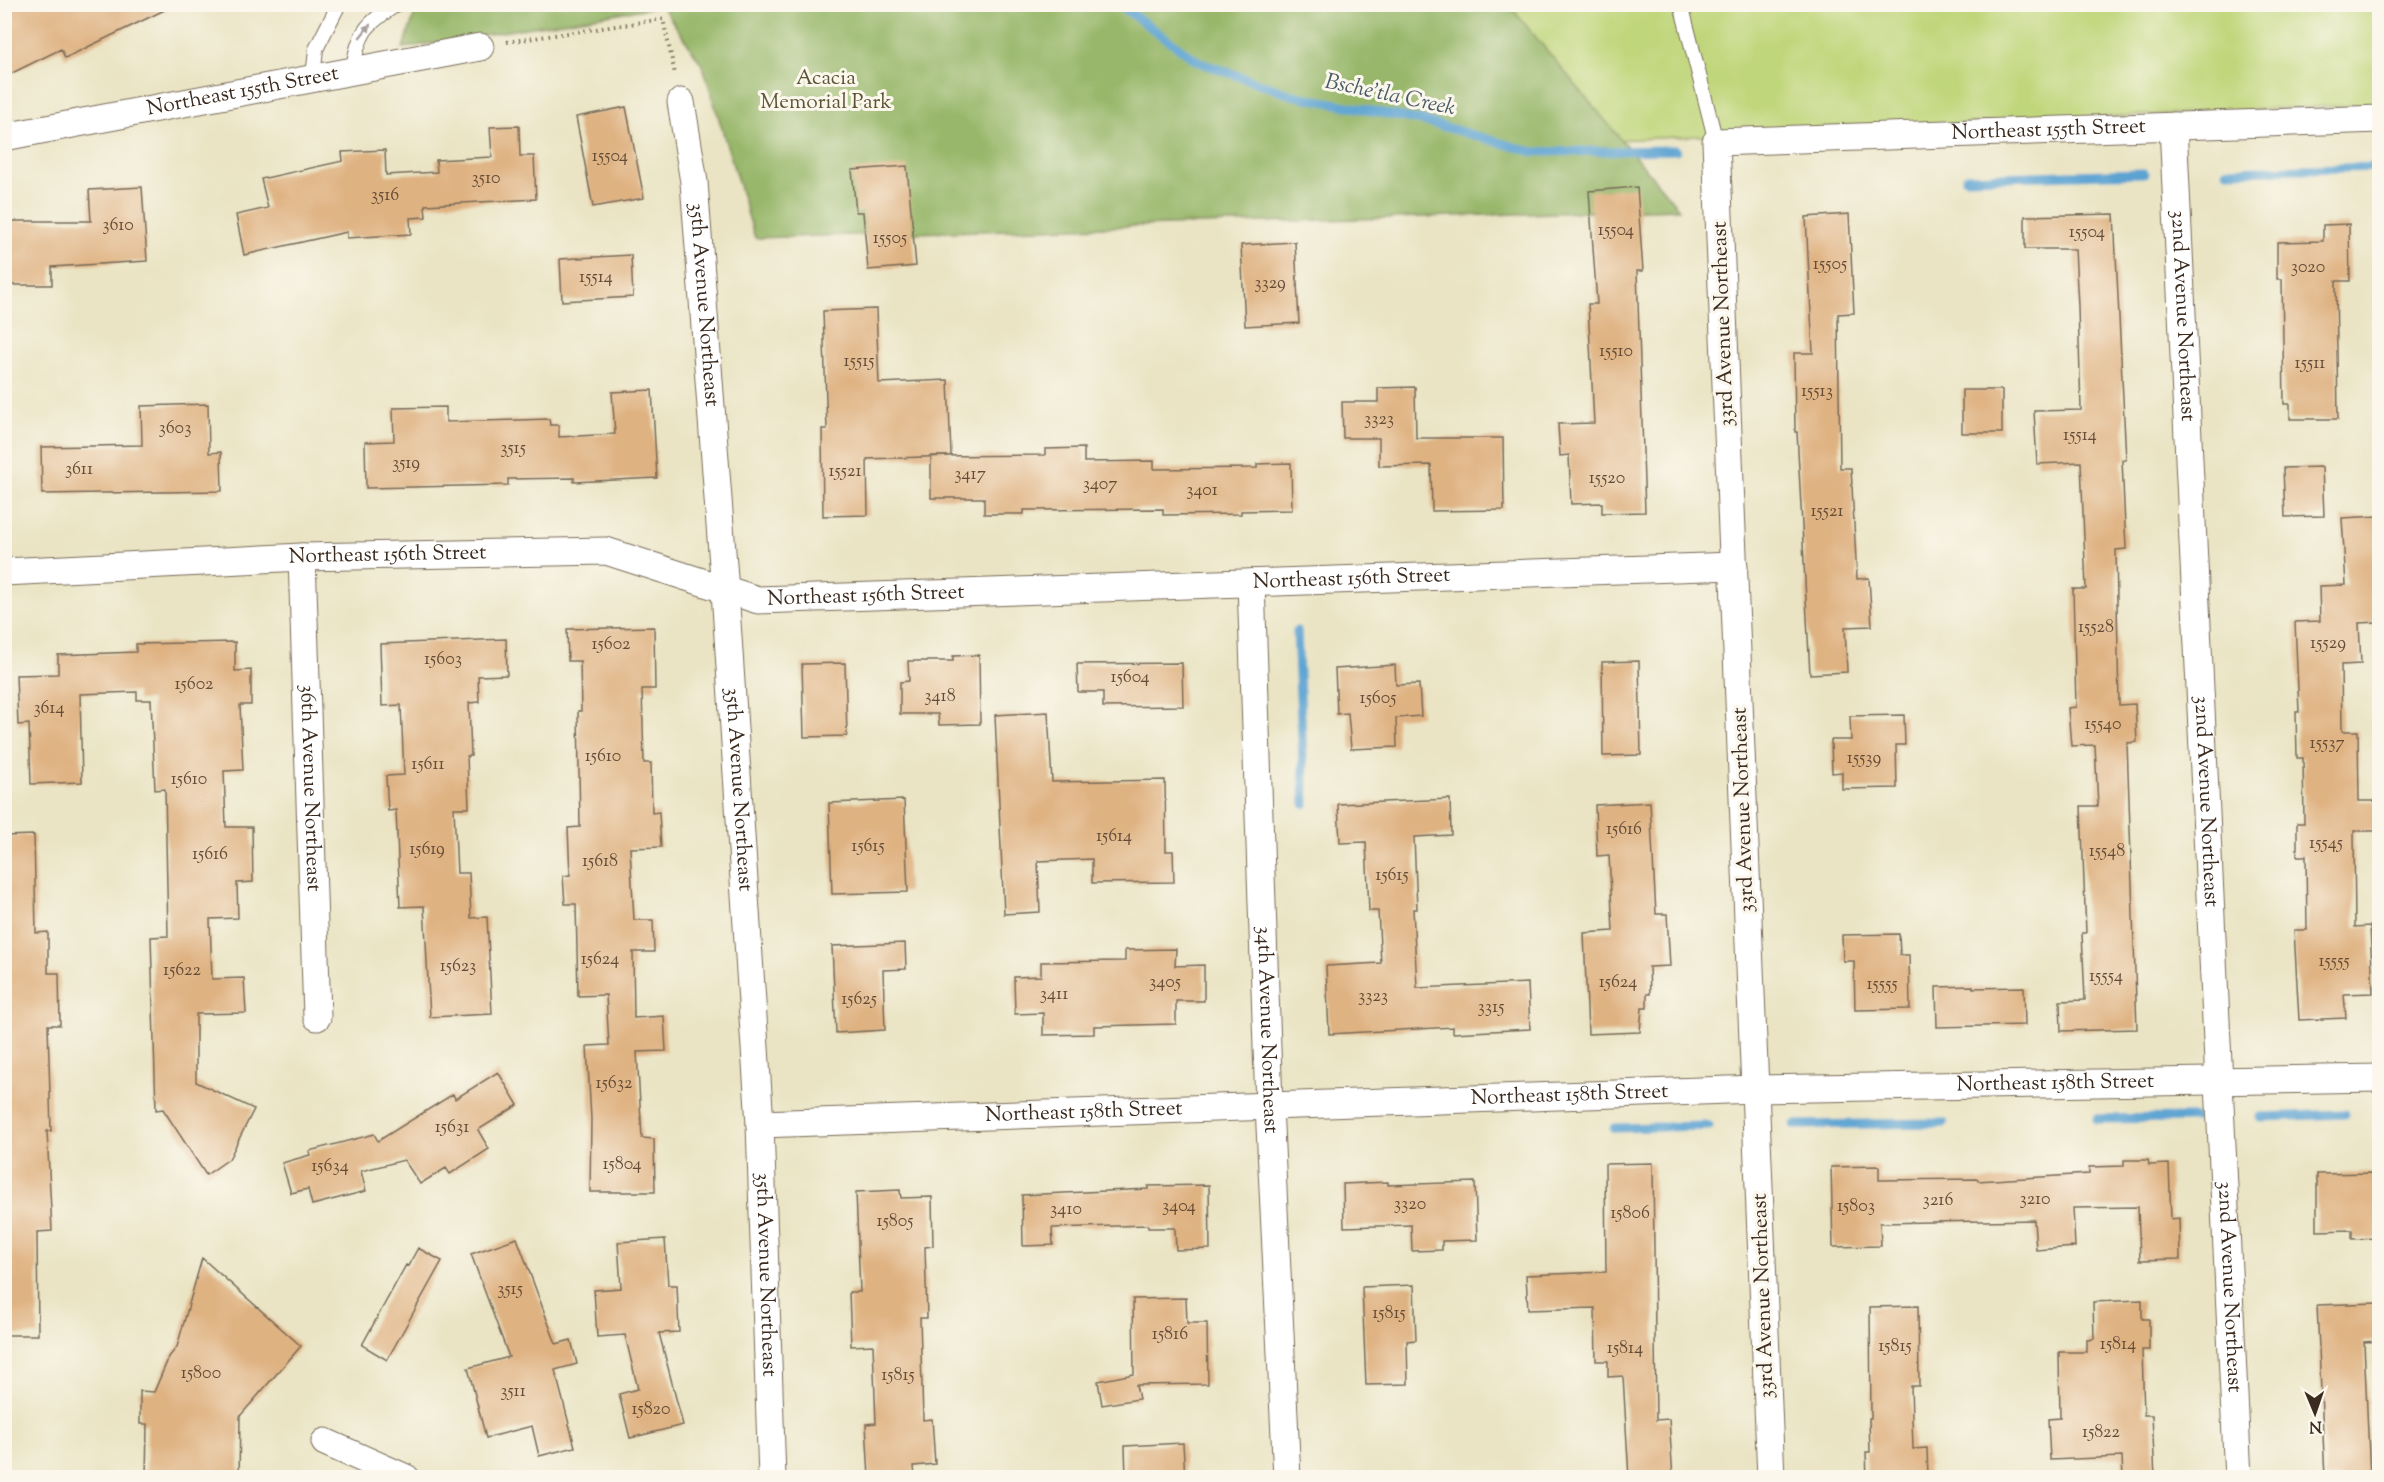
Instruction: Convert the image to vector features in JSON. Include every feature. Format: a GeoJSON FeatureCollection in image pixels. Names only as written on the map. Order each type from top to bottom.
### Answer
{"type":"FeatureCollection","features":[{"type":"Feature","properties":{"kind":"street","name":"Northeast 155th Street"},"geometry":{"type":"LineString","coordinates":[[4,137],[480,47]]}},
{"type":"Feature","properties":{"kind":"street","name":"35th Avenue Northeast"},"geometry":{"type":"LineString","coordinates":[[681,102],[694,182],[725,591],[760,1124],[772,1478]]}},
{"type":"Feature","properties":{"kind":"street","name":"Northeast 155th Street"},"geometry":{"type":"LineString","coordinates":[[1716,142],[2379,119]]}},
{"type":"Feature","properties":{"kind":"street","name":"32nd Avenue Northeast"},"geometry":{"type":"LineString","coordinates":[[2174,126],[2238,1478]]}},
{"type":"Feature","properties":{"kind":"street","name":"33rd Avenue Northeast"},"geometry":{"type":"LineString","coordinates":[[1716,142],[1771,1478]]}},
{"type":"Feature","properties":{"kind":"street","name":"Northeast 156th Street"},"geometry":{"type":"LineString","coordinates":[[4,572],[302,557],[606,551],[758,600],[1734,566]]}},
{"type":"Feature","properties":{"kind":"street","name":"36th Avenue Northeast"},"geometry":{"type":"LineString","coordinates":[[302,557],[317,1017]]}},
{"type":"Feature","properties":{"kind":"street","name":"34th Avenue Northeast"},"geometry":{"type":"LineString","coordinates":[[1251,583],[1269,1106],[1287,1478]]}},
{"type":"Feature","properties":{"kind":"street","name":"Northeast 158th Street"},"geometry":{"type":"LineString","coordinates":[[760,1124],[1756,1089],[2379,1078]]}},
{"type":"Feature","properties":{"kind":"street"},"geometry":{"type":"LineString","coordinates":[[325,1442],[406,1478]]}},
{"type":"Feature","properties":{"kind":"lane"},"geometry":{"type":"LineString","coordinates":[[313,78],[315,49],[339,4]]}},
{"type":"Feature","properties":{"kind":"lane"},"geometry":{"type":"LineString","coordinates":[[352,71],[358,40],[375,18],[397,4]]}},
{"type":"Feature","properties":{"kind":"lane"},"geometry":{"type":"LineString","coordinates":[[1681,4],[1716,142]]}},
{"type":"Feature","properties":{"kind":"path"},"geometry":{"type":"LineString","coordinates":[[480,47],[663,19],[681,102]]}},
{"type":"Feature","properties":{"kind":"green space"},"geometry":{"type":"Polygon","coordinates":[[[434,4],[1385,4],[1431,7],[1509,5],[1679,209],[755,238],[703,66],[662,6],[403,48],[417,8],[434,4]]]}},
{"type":"Feature","properties":{"kind":"green space","name":"Acacia Memorial Park"},"geometry":{"type":"Polygon","coordinates":[[[731,5],[2379,5],[2379,104],[744,181],[731,5]]]}},
{"type":"Feature","properties":{"kind":"building"},"geometry":{"type":"Polygon","coordinates":[[[4,4],[177,4],[65,58],[61,49],[4,77],[4,4]]]}},
{"type":"Feature","properties":{"kind":"building"},"geometry":{"type":"Polygon","coordinates":[[[626,107],[644,198],[593,207],[576,117],[626,107]]]}},
{"type":"Feature","properties":{"kind":"building"},"geometry":{"type":"Polygon","coordinates":[[[519,126],[520,156],[534,156],[536,199],[425,205],[426,217],[410,218],[411,234],[347,238],[347,232],[244,255],[236,215],[268,208],[261,179],[343,161],[342,152],[385,150],[386,175],[437,172],[436,160],[492,157],[490,127],[519,126]]]}},
{"type":"Feature","properties":{"kind":"building"},"geometry":{"type":"Polygon","coordinates":[[[907,166],[916,266],[868,270],[863,212],[856,212],[852,170],[907,166]]]}},
{"type":"Feature","properties":{"kind":"building"},"geometry":{"type":"Polygon","coordinates":[[[142,187],[147,261],[52,267],[52,285],[4,285],[4,221],[91,221],[89,190],[142,187]]]}},
{"type":"Feature","properties":{"kind":"building"},"geometry":{"type":"Polygon","coordinates":[[[1637,187],[1643,271],[1637,271],[1645,512],[1602,513],[1602,503],[1571,504],[1569,455],[1560,456],[1558,424],[1594,423],[1588,304],[1597,304],[1589,191],[1637,187]]]}},
{"type":"Feature","properties":{"kind":"building"},"geometry":{"type":"Polygon","coordinates":[[[1849,214],[1854,313],[1838,314],[1840,468],[1851,468],[1857,579],[1869,578],[1872,626],[1845,627],[1847,672],[1810,674],[1797,432],[1795,432],[1794,353],[1813,353],[1806,217],[1849,214]]]}},
{"type":"Feature","properties":{"kind":"building"},"geometry":{"type":"Polygon","coordinates":[[[2114,214],[2126,460],[2122,460],[2126,549],[2116,550],[2119,705],[2135,704],[2137,742],[2127,743],[2137,1029],[2061,1031],[2060,1001],[2085,1000],[2082,933],[2086,933],[2081,806],[2098,806],[2095,745],[2071,746],[2068,708],[2076,707],[2073,589],[2086,589],[2081,462],[2037,464],[2034,411],[2081,410],[2078,306],[2075,249],[2025,249],[2025,216],[2114,214]]]}},
{"type":"Feature","properties":{"kind":"building"},"geometry":{"type":"Polygon","coordinates":[[[2349,224],[2350,281],[2336,281],[2338,419],[2290,419],[2290,404],[2284,404],[2282,279],[2277,279],[2277,242],[2323,241],[2323,225],[2349,224]]]}},
{"type":"Feature","properties":{"kind":"building"},"geometry":{"type":"Polygon","coordinates":[[[1295,242],[1299,323],[1245,326],[1241,245],[1295,242]]]}},
{"type":"Feature","properties":{"kind":"building"},"geometry":{"type":"Polygon","coordinates":[[[631,255],[633,297],[562,301],[560,259],[631,255]]]}},
{"type":"Feature","properties":{"kind":"building"},"geometry":{"type":"Polygon","coordinates":[[[876,309],[879,383],[948,380],[951,456],[867,459],[868,515],[823,516],[822,429],[827,429],[823,311],[876,309]]]}},
{"type":"Feature","properties":{"kind":"building"},"geometry":{"type":"Polygon","coordinates":[[[1415,387],[1416,438],[1503,438],[1504,510],[1432,511],[1431,465],[1379,466],[1379,438],[1343,438],[1342,402],[1378,402],[1378,388],[1415,387]]]}},
{"type":"Feature","properties":{"kind":"building"},"geometry":{"type":"Polygon","coordinates":[[[652,390],[657,478],[574,482],[574,478],[508,479],[508,485],[366,488],[365,442],[394,441],[393,408],[446,407],[446,422],[549,419],[550,425],[559,425],[559,437],[615,434],[612,392],[652,390]]]}},
{"type":"Feature","properties":{"kind":"building"},"geometry":{"type":"Polygon","coordinates":[[[1962,390],[2002,390],[2002,433],[1962,433],[1962,390]]]}},
{"type":"Feature","properties":{"kind":"building"},"geometry":{"type":"Polygon","coordinates":[[[208,404],[209,453],[221,452],[222,491],[42,494],[41,447],[142,445],[141,406],[208,404]]]}},
{"type":"Feature","properties":{"kind":"building"},"geometry":{"type":"Polygon","coordinates":[[[1084,448],[1084,462],[1154,461],[1154,469],[1257,468],[1257,464],[1291,463],[1292,510],[1241,511],[1241,514],[1163,515],[1163,509],[1024,510],[1024,514],[984,514],[984,498],[931,498],[931,456],[1045,455],[1045,449],[1084,448]]]}},
{"type":"Feature","properties":{"kind":"building"},"geometry":{"type":"Polygon","coordinates":[[[2322,467],[2324,516],[2285,517],[2283,468],[2322,467]]]}},
{"type":"Feature","properties":{"kind":"building"},"geometry":{"type":"Polygon","coordinates":[[[2379,516],[2379,550],[2376,550],[2379,622],[2359,623],[2361,664],[2341,665],[2342,731],[2358,731],[2359,801],[2379,801],[2379,831],[2354,831],[2355,927],[2370,926],[2373,993],[2344,994],[2346,1018],[2299,1020],[2294,930],[2307,930],[2306,856],[2297,856],[2297,823],[2304,823],[2303,758],[2297,758],[2296,712],[2299,712],[2295,622],[2320,621],[2319,586],[2346,585],[2342,518],[2379,516]]]}},
{"type":"Feature","properties":{"kind":"building"},"geometry":{"type":"Polygon","coordinates":[[[654,627],[655,689],[642,689],[644,763],[651,763],[652,813],[659,812],[661,847],[630,848],[634,920],[653,920],[654,952],[633,952],[634,1018],[664,1016],[666,1051],[637,1052],[642,1138],[654,1139],[655,1192],[590,1192],[591,1119],[587,1046],[609,1045],[606,995],[578,996],[576,904],[565,904],[563,876],[570,875],[568,828],[580,827],[578,711],[581,711],[580,661],[568,661],[567,629],[654,627]]]}},
{"type":"Feature","properties":{"kind":"building"},"geometry":{"type":"Polygon","coordinates":[[[506,639],[507,675],[478,676],[479,702],[469,703],[471,756],[467,756],[469,808],[454,808],[457,873],[469,873],[471,918],[487,917],[492,1014],[430,1017],[424,906],[400,907],[396,810],[388,811],[386,776],[404,775],[401,705],[382,706],[380,644],[506,639]]]}},
{"type":"Feature","properties":{"kind":"building"},"geometry":{"type":"Polygon","coordinates":[[[235,642],[235,671],[251,670],[251,705],[240,705],[243,770],[224,771],[226,827],[252,827],[253,882],[237,883],[238,918],[210,919],[212,979],[244,978],[246,1013],[196,1014],[196,1082],[254,1109],[229,1159],[206,1175],[163,1109],[156,1110],[151,937],[168,936],[165,789],[155,790],[151,700],[137,700],[137,692],[80,694],[82,782],[31,784],[29,724],[18,725],[16,675],[58,674],[58,655],[136,652],[136,644],[235,642]]]}},
{"type":"Feature","properties":{"kind":"building"},"geometry":{"type":"Polygon","coordinates":[[[979,655],[980,724],[939,725],[938,714],[900,714],[900,682],[909,681],[908,661],[953,661],[953,656],[979,655]]]}},
{"type":"Feature","properties":{"kind":"building"},"geometry":{"type":"Polygon","coordinates":[[[1639,661],[1641,755],[1603,756],[1602,662],[1639,661]]]}},
{"type":"Feature","properties":{"kind":"building"},"geometry":{"type":"Polygon","coordinates":[[[845,663],[847,736],[804,737],[802,664],[845,663]]]}},
{"type":"Feature","properties":{"kind":"building"},"geometry":{"type":"Polygon","coordinates":[[[1182,663],[1183,706],[1103,707],[1103,692],[1078,692],[1077,664],[1182,663]]]}},
{"type":"Feature","properties":{"kind":"building"},"geometry":{"type":"Polygon","coordinates":[[[1395,665],[1396,685],[1419,684],[1421,716],[1396,718],[1397,747],[1351,749],[1348,713],[1337,714],[1335,669],[1395,665]]]}},
{"type":"Feature","properties":{"kind":"building"},"geometry":{"type":"Polygon","coordinates":[[[1048,712],[1052,782],[1165,780],[1166,851],[1173,851],[1174,882],[1092,883],[1092,859],[1038,861],[1040,912],[1004,914],[995,715],[1048,712]]]}},
{"type":"Feature","properties":{"kind":"building"},"geometry":{"type":"Polygon","coordinates":[[[1904,715],[1905,745],[1896,745],[1897,788],[1842,789],[1842,772],[1832,773],[1831,740],[1851,740],[1850,716],[1904,715]]]}},
{"type":"Feature","properties":{"kind":"building"},"geometry":{"type":"Polygon","coordinates":[[[1450,799],[1451,835],[1414,837],[1417,909],[1413,909],[1417,988],[1528,983],[1530,1029],[1453,1033],[1453,1027],[1329,1034],[1326,966],[1381,963],[1378,911],[1369,911],[1366,842],[1340,843],[1338,804],[1450,799]]]}},
{"type":"Feature","properties":{"kind":"building"},"geometry":{"type":"Polygon","coordinates":[[[904,800],[908,892],[832,894],[829,803],[904,800]]]}},
{"type":"Feature","properties":{"kind":"building"},"geometry":{"type":"Polygon","coordinates":[[[1650,802],[1656,914],[1667,914],[1670,966],[1649,967],[1650,994],[1647,994],[1647,1008],[1642,1008],[1640,1032],[1588,1034],[1584,933],[1613,931],[1609,855],[1597,856],[1595,805],[1650,802]]]}},
{"type":"Feature","properties":{"kind":"building"},"geometry":{"type":"Polygon","coordinates":[[[34,835],[36,933],[48,932],[48,973],[59,973],[60,1025],[48,1025],[51,1131],[47,1131],[52,1231],[37,1232],[38,1335],[4,1335],[4,836],[34,835]]]}},
{"type":"Feature","properties":{"kind":"building"},"geometry":{"type":"Polygon","coordinates":[[[1899,934],[1900,955],[1909,955],[1910,1009],[1855,1010],[1854,961],[1843,961],[1842,935],[1899,934]]]}},
{"type":"Feature","properties":{"kind":"building"},"geometry":{"type":"Polygon","coordinates":[[[905,943],[906,969],[883,970],[885,1030],[836,1033],[832,946],[905,943]]]}},
{"type":"Feature","properties":{"kind":"building"},"geometry":{"type":"Polygon","coordinates":[[[1176,949],[1175,966],[1204,965],[1204,1001],[1176,1001],[1176,1024],[1094,1026],[1094,1034],[1043,1035],[1043,1013],[1015,1014],[1014,977],[1041,976],[1041,962],[1125,961],[1125,950],[1176,949]]]}},
{"type":"Feature","properties":{"kind":"building"},"geometry":{"type":"Polygon","coordinates":[[[1973,986],[1973,988],[2024,987],[2025,1025],[1937,1027],[1936,987],[1973,986]]]}},
{"type":"Feature","properties":{"kind":"building"},"geometry":{"type":"Polygon","coordinates":[[[498,1072],[518,1105],[478,1130],[489,1149],[450,1174],[446,1168],[420,1184],[404,1160],[361,1171],[366,1191],[312,1205],[308,1189],[291,1193],[282,1163],[310,1155],[309,1151],[374,1134],[378,1141],[453,1094],[455,1099],[498,1072]]]}},
{"type":"Feature","properties":{"kind":"building"},"geometry":{"type":"Polygon","coordinates":[[[2124,1160],[2148,1160],[2149,1165],[2169,1164],[2171,1219],[2179,1218],[2180,1259],[2140,1260],[2138,1207],[2073,1208],[2075,1247],[2036,1250],[2034,1220],[1880,1223],[1881,1246],[1833,1247],[1831,1167],[1879,1166],[1879,1180],[1978,1179],[1978,1181],[2089,1174],[2089,1167],[2124,1166],[2124,1160]]]}},
{"type":"Feature","properties":{"kind":"building"},"geometry":{"type":"Polygon","coordinates":[[[1653,1163],[1656,1420],[1669,1419],[1673,1478],[1629,1478],[1623,1376],[1608,1377],[1608,1361],[1596,1361],[1595,1308],[1528,1310],[1526,1275],[1606,1272],[1605,1164],[1653,1163]]]}},
{"type":"Feature","properties":{"kind":"building"},"geometry":{"type":"Polygon","coordinates":[[[2379,1173],[2379,1238],[2352,1239],[2352,1230],[2317,1231],[2317,1174],[2379,1173]]]}},
{"type":"Feature","properties":{"kind":"building"},"geometry":{"type":"Polygon","coordinates":[[[1388,1182],[1388,1185],[1475,1182],[1477,1240],[1442,1241],[1442,1250],[1412,1251],[1411,1225],[1344,1227],[1343,1184],[1388,1182]]]}},
{"type":"Feature","properties":{"kind":"building"},"geometry":{"type":"Polygon","coordinates":[[[1209,1185],[1210,1249],[1176,1250],[1175,1228],[1148,1228],[1148,1225],[1052,1228],[1053,1245],[1023,1246],[1022,1195],[1148,1189],[1148,1186],[1209,1185]]]}},
{"type":"Feature","properties":{"kind":"building"},"geometry":{"type":"Polygon","coordinates":[[[900,1190],[901,1198],[932,1197],[933,1246],[925,1247],[927,1318],[920,1318],[923,1420],[932,1419],[935,1464],[914,1466],[915,1478],[869,1478],[866,1424],[876,1423],[873,1345],[851,1346],[849,1292],[860,1292],[856,1192],[900,1190]]]}},
{"type":"Feature","properties":{"kind":"building"},"geometry":{"type":"Polygon","coordinates":[[[517,1238],[556,1344],[571,1340],[577,1364],[555,1370],[575,1447],[539,1456],[532,1426],[486,1438],[468,1368],[509,1357],[471,1254],[517,1238]]]}},
{"type":"Feature","properties":{"kind":"building"},"geometry":{"type":"Polygon","coordinates":[[[665,1239],[668,1285],[677,1285],[679,1332],[659,1333],[683,1425],[630,1438],[619,1394],[638,1389],[625,1335],[597,1337],[594,1290],[621,1288],[618,1242],[665,1239]]]}},
{"type":"Feature","properties":{"kind":"building"},"geometry":{"type":"Polygon","coordinates":[[[418,1248],[442,1261],[387,1360],[362,1345],[406,1265],[408,1266],[418,1248]]]}},
{"type":"Feature","properties":{"kind":"building"},"geometry":{"type":"Polygon","coordinates":[[[202,1258],[301,1346],[240,1416],[239,1478],[146,1478],[147,1424],[140,1424],[140,1391],[154,1392],[169,1357],[177,1347],[202,1258]]]}},
{"type":"Feature","properties":{"kind":"building"},"geometry":{"type":"Polygon","coordinates":[[[1414,1285],[1416,1340],[1407,1341],[1408,1384],[1366,1385],[1362,1287],[1414,1285]]]}},
{"type":"Feature","properties":{"kind":"building"},"geometry":{"type":"Polygon","coordinates":[[[1186,1298],[1187,1323],[1207,1323],[1208,1384],[1136,1385],[1139,1399],[1102,1405],[1098,1381],[1134,1374],[1133,1299],[1186,1298]]]}},
{"type":"Feature","properties":{"kind":"building"},"geometry":{"type":"Polygon","coordinates":[[[2142,1300],[2142,1319],[2149,1319],[2149,1350],[2142,1350],[2144,1415],[2152,1415],[2155,1478],[2123,1478],[2122,1457],[2050,1460],[2048,1419],[2060,1418],[2059,1352],[2087,1352],[2087,1340],[2094,1339],[2093,1302],[2142,1300]]]}},
{"type":"Feature","properties":{"kind":"building"},"geometry":{"type":"Polygon","coordinates":[[[2377,1303],[2379,1341],[2364,1342],[2370,1478],[2325,1478],[2317,1305],[2377,1303]]]}},
{"type":"Feature","properties":{"kind":"building"},"geometry":{"type":"Polygon","coordinates":[[[1918,1306],[1919,1386],[1911,1386],[1913,1449],[1927,1448],[1928,1478],[1867,1478],[1866,1452],[1870,1452],[1869,1418],[1871,1418],[1870,1307],[1918,1306]]]}},
{"type":"Feature","properties":{"kind":"building"},"geometry":{"type":"Polygon","coordinates":[[[1183,1443],[1185,1478],[1126,1478],[1125,1446],[1183,1443]]]}},
{"type":"Feature","properties":{"kind":"waterway","name":"Bsche'tla Creek"},"geometry":{"type":"LineString","coordinates":[[1118,4],[1199,62],[1292,95],[1427,122],[1533,152],[1676,150]]}},
{"type":"Feature","properties":{"kind":"waterway"},"geometry":{"type":"LineString","coordinates":[[2227,171],[2380,167]]}},
{"type":"Feature","properties":{"kind":"waterway"},"geometry":{"type":"LineString","coordinates":[[1966,178],[2144,173]]}},
{"type":"Feature","properties":{"kind":"waterway"},"geometry":{"type":"LineString","coordinates":[[1297,631],[1305,804]]}},
{"type":"Feature","properties":{"kind":"waterway"},"geometry":{"type":"LineString","coordinates":[[2260,1117],[2345,1114]]}},
{"type":"Feature","properties":{"kind":"waterway"},"geometry":{"type":"LineString","coordinates":[[2097,1119],[2194,1118]]}},
{"type":"Feature","properties":{"kind":"waterway"},"geometry":{"type":"LineString","coordinates":[[1795,1125],[1944,1123]]}},
{"type":"Feature","properties":{"kind":"waterway"},"geometry":{"type":"LineString","coordinates":[[1614,1128],[1709,1126]]}}]}
